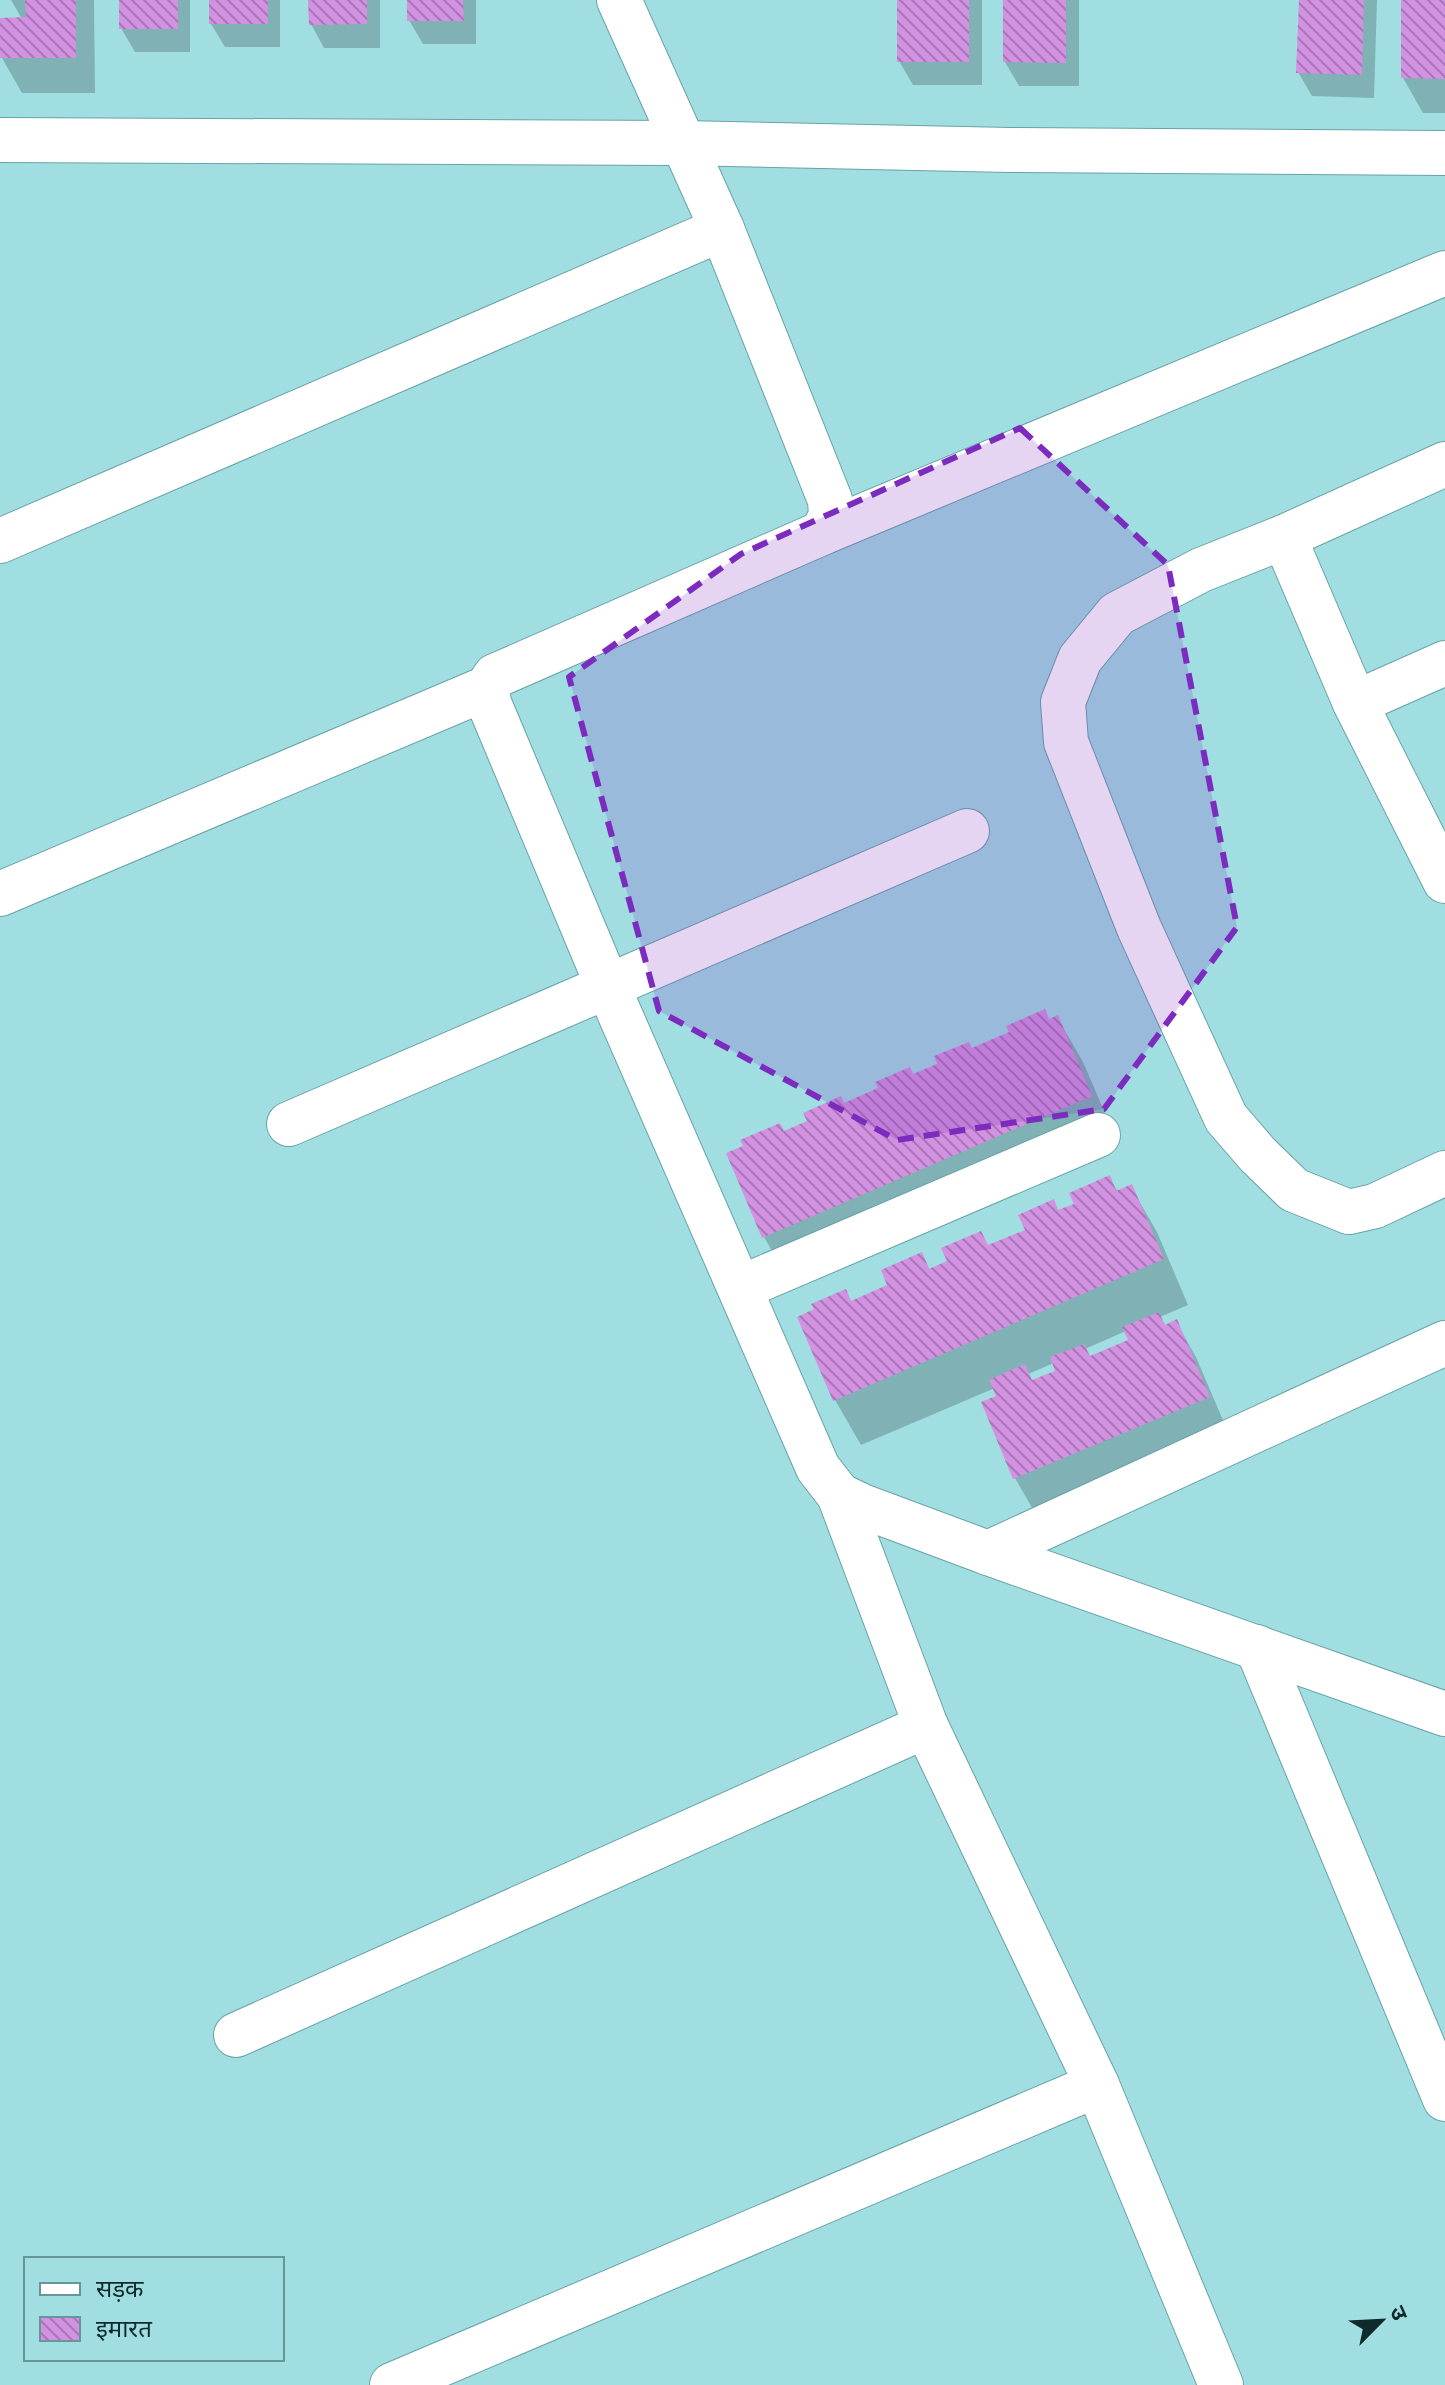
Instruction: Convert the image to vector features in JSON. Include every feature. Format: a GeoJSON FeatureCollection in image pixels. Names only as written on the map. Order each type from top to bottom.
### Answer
{"type":"FeatureCollection","features":[{"type":"Feature","properties":{"kind":"street"},"geometry":{"type":"LineString","coordinates":[[619,0],[722,229],[830,500],[831,516],[822,533]]}},
{"type":"Feature","properties":{"kind":"street"},"geometry":{"type":"LineString","coordinates":[[0,140],[682,143],[1445,153]]}},
{"type":"Feature","properties":{"kind":"street"},"geometry":{"type":"LineString","coordinates":[[0,541],[722,229]]}},
{"type":"Feature","properties":{"kind":"street"},"geometry":{"type":"LineString","coordinates":[[0,894],[487,688],[495,676],[822,533],[1445,273]]}},
{"type":"Feature","properties":{"kind":"street"},"geometry":{"type":"LineString","coordinates":[[1445,464],[1284,537],[1201,570],[1117,614],[1080,659],[1063,702],[1066,742],[1139,928],[1226,1118],[1294,1190],[1349,1212],[1375,1206],[1445,1173]]}},
{"type":"Feature","properties":{"kind":"street"},"geometry":{"type":"LineString","coordinates":[[1284,537],[1355,703],[1445,881]]}},
{"type":"Feature","properties":{"kind":"street"},"geometry":{"type":"LineString","coordinates":[[1355,703],[1445,663]]}},
{"type":"Feature","properties":{"kind":"street"},"geometry":{"type":"LineString","coordinates":[[487,688],[489,703],[608,987],[818,1468],[839,1495],[926,1726],[1097,2085],[1221,2385]]}},
{"type":"Feature","properties":{"kind":"street"},"geometry":{"type":"LineString","coordinates":[[289,1124],[967,831]]}},
{"type":"Feature","properties":{"kind":"street"},"geometry":{"type":"LineString","coordinates":[[740,1288],[1098,1135]]}},
{"type":"Feature","properties":{"kind":"street"},"geometry":{"type":"LineString","coordinates":[[988,1553],[1445,1343]]}},
{"type":"Feature","properties":{"kind":"street"},"geometry":{"type":"LineString","coordinates":[[839,1495],[988,1553],[1445,1714]]}},
{"type":"Feature","properties":{"kind":"street"},"geometry":{"type":"LineString","coordinates":[[1257,1647],[1445,2099]]}},
{"type":"Feature","properties":{"kind":"street"},"geometry":{"type":"LineString","coordinates":[[236,2035],[926,1726]]}},
{"type":"Feature","properties":{"kind":"street"},"geometry":{"type":"LineString","coordinates":[[392,2385],[1097,2085]]}},
{"type":"Feature","properties":{"kind":"highlighted area"},"geometry":{"type":"Polygon","coordinates":[[[1020,428],[1168,565],[1237,927],[1104,1109],[897,1140],[659,1011],[569,677],[741,554],[1020,428]]]}},
{"type":"Feature","properties":{"kind":"building"},"geometry":{"type":"Polygon","coordinates":[[[25,0],[76,0],[76,58],[0,58],[0,18],[26,17],[25,0]]]}},
{"type":"Feature","properties":{"kind":"building"},"geometry":{"type":"Polygon","coordinates":[[[119,0],[178,0],[178,29],[119,29],[119,0]]]}},
{"type":"Feature","properties":{"kind":"building"},"geometry":{"type":"Polygon","coordinates":[[[209,0],[268,0],[268,24],[209,24],[209,0]]]}},
{"type":"Feature","properties":{"kind":"building"},"geometry":{"type":"Polygon","coordinates":[[[308,0],[367,0],[367,24],[309,25],[308,0]]]}},
{"type":"Feature","properties":{"kind":"building"},"geometry":{"type":"Polygon","coordinates":[[[407,0],[463,0],[464,21],[407,21],[407,0]]]}},
{"type":"Feature","properties":{"kind":"building"},"geometry":{"type":"Polygon","coordinates":[[[897,0],[969,0],[969,62],[897,62],[897,0]]]}},
{"type":"Feature","properties":{"kind":"building"},"geometry":{"type":"Polygon","coordinates":[[[1003,0],[1066,0],[1066,63],[1003,62],[1003,0]]]}},
{"type":"Feature","properties":{"kind":"building"},"geometry":{"type":"Polygon","coordinates":[[[1299,0],[1364,0],[1362,75],[1296,73],[1299,0]]]}},
{"type":"Feature","properties":{"kind":"building"},"geometry":{"type":"Polygon","coordinates":[[[1401,0],[1445,0],[1445,79],[1401,78],[1401,0]]]}},
{"type":"Feature","properties":{"kind":"building"},"geometry":{"type":"Polygon","coordinates":[[[1045,1009],[1049,1019],[1058,1015],[1092,1096],[762,1238],[726,1153],[743,1146],[740,1140],[780,1123],[784,1131],[807,1121],[803,1113],[841,1096],[844,1103],[878,1088],[875,1082],[910,1067],[913,1074],[937,1064],[934,1056],[969,1042],[972,1048],[1009,1032],[1006,1026],[1045,1009]]]}},
{"type":"Feature","properties":{"kind":"building"},"geometry":{"type":"Polygon","coordinates":[[[1110,1175],[1116,1191],[1132,1184],[1164,1259],[833,1401],[797,1317],[814,1309],[811,1304],[846,1289],[851,1301],[887,1285],[881,1270],[922,1252],[929,1269],[947,1261],[941,1248],[981,1231],[988,1245],[1025,1230],[1018,1215],[1054,1199],[1058,1210],[1074,1204],[1069,1193],[1110,1175]]]}},
{"type":"Feature","properties":{"kind":"building"},"geometry":{"type":"Polygon","coordinates":[[[1159,1312],[1165,1325],[1177,1319],[1210,1397],[1013,1479],[981,1402],[996,1396],[989,1380],[1025,1364],[1032,1380],[1055,1371],[1050,1357],[1084,1344],[1090,1356],[1128,1340],[1122,1327],[1159,1312]]]}}]}
